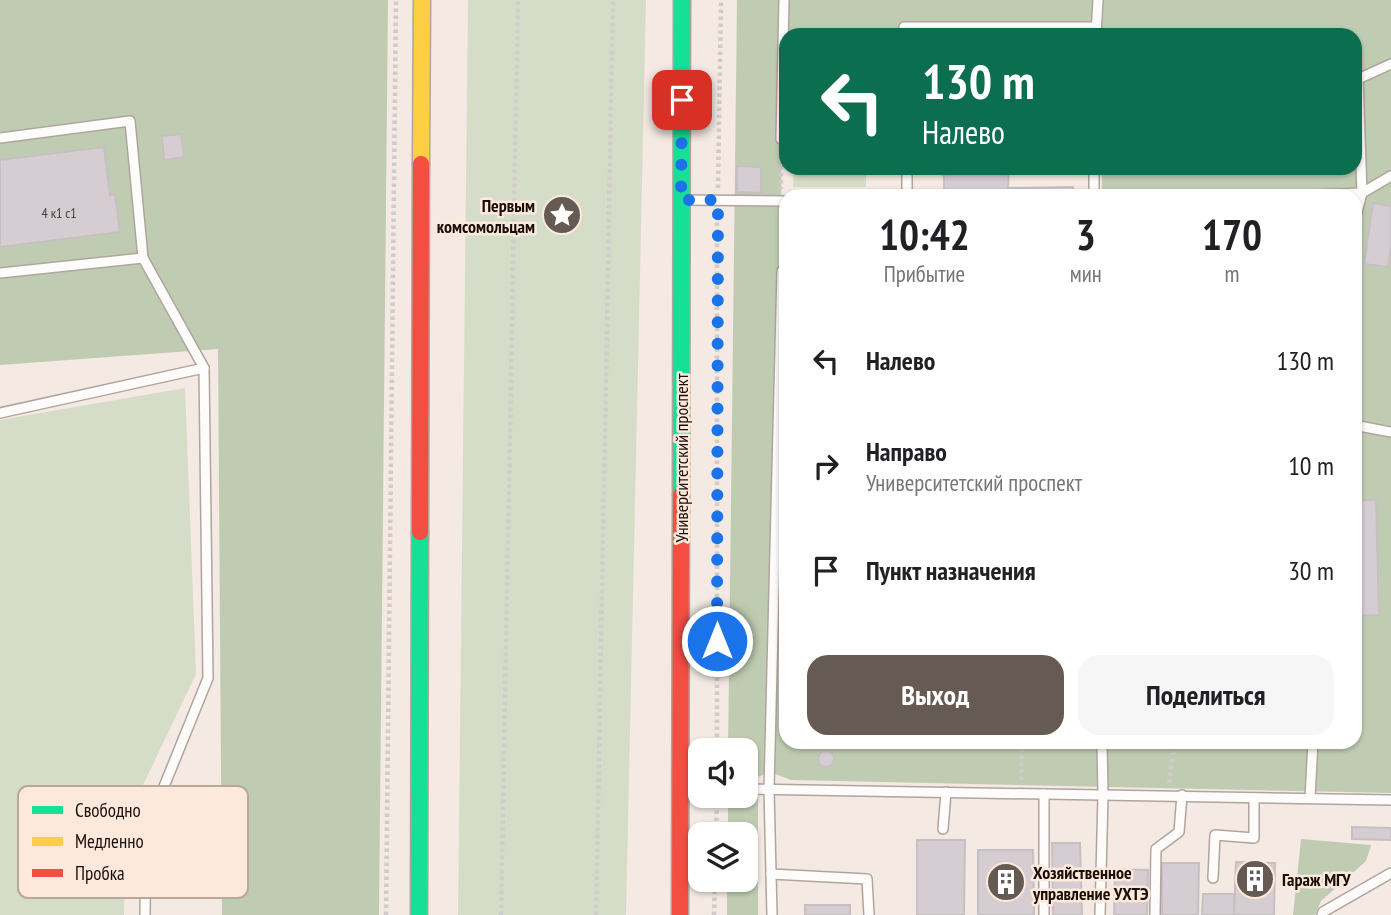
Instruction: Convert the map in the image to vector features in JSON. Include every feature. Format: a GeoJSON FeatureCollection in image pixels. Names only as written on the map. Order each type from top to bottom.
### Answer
{"type":"FeatureCollection","features":[{"type":"Feature","properties":{"kind":"main road"},"geometry":{"type":"LineString","coordinates":[[419,915],[422,0]]}},
{"type":"Feature","properties":{"kind":"main road","name":"Университетский проспект"},"geometry":{"type":"LineString","coordinates":[[680,915],[682,0]]}},
{"type":"Feature","properties":{"kind":"lane"},"geometry":{"type":"LineString","coordinates":[[783,28],[784,0]]}},
{"type":"Feature","properties":{"kind":"lane"},"geometry":{"type":"LineString","coordinates":[[1096,28],[1098,0]]}},
{"type":"Feature","properties":{"kind":"lane"},"geometry":{"type":"LineString","coordinates":[[904,28],[952,28]]}},
{"type":"Feature","properties":{"kind":"lane"},"geometry":{"type":"LineString","coordinates":[[1362,77],[1391,64]]}},
{"type":"Feature","properties":{"kind":"lane"},"geometry":{"type":"LineString","coordinates":[[0,138],[130,121],[143,258],[204,368],[208,678],[164,786]]}},
{"type":"Feature","properties":{"kind":"lane"},"geometry":{"type":"LineString","coordinates":[[1362,193],[1391,176]]}},
{"type":"Feature","properties":{"kind":"lane"},"geometry":{"type":"LineString","coordinates":[[681,200],[779,201]]}},
{"type":"Feature","properties":{"kind":"lane"},"geometry":{"type":"LineString","coordinates":[[0,273],[143,258]]}},
{"type":"Feature","properties":{"kind":"lane"},"geometry":{"type":"LineString","coordinates":[[0,413],[204,368]]}},
{"type":"Feature","properties":{"kind":"lane"},"geometry":{"type":"LineString","coordinates":[[772,915],[769,789],[779,391]]}},
{"type":"Feature","properties":{"kind":"lane"},"geometry":{"type":"LineString","coordinates":[[1362,427],[1391,432]]}},
{"type":"Feature","properties":{"kind":"lane"},"geometry":{"type":"LineString","coordinates":[[1100,915],[1101,749]]}},
{"type":"Feature","properties":{"kind":"lane"},"geometry":{"type":"LineString","coordinates":[[1310,798],[1313,749]]}},
{"type":"Feature","properties":{"kind":"lane"},"geometry":{"type":"LineString","coordinates":[[681,788],[688,788]]}},
{"type":"Feature","properties":{"kind":"lane"},"geometry":{"type":"LineString","coordinates":[[758,789],[1391,800]]}},
{"type":"Feature","properties":{"kind":"lane"},"geometry":{"type":"LineString","coordinates":[[943,829],[946,792]]}},
{"type":"Feature","properties":{"kind":"lane"},"geometry":{"type":"LineString","coordinates":[[1044,794],[1044,915]]}},
{"type":"Feature","properties":{"kind":"lane"},"geometry":{"type":"LineString","coordinates":[[1155,915],[1156,849],[1179,832],[1182,795]]}},
{"type":"Feature","properties":{"kind":"lane"},"geometry":{"type":"LineString","coordinates":[[1213,878],[1215,835],[1254,838],[1254,798]]}},
{"type":"Feature","properties":{"kind":"lane"},"geometry":{"type":"LineString","coordinates":[[1322,915],[1391,873]]}},
{"type":"Feature","properties":{"kind":"lane"},"geometry":{"type":"LineString","coordinates":[[771,874],[867,878],[869,915]]}},
{"type":"Feature","properties":{"kind":"path"},"geometry":{"type":"LineString","coordinates":[[386,915],[396,0]]}},
{"type":"Feature","properties":{"kind":"path"},"geometry":{"type":"LineString","coordinates":[[500,915],[518,0]]}},
{"type":"Feature","properties":{"kind":"path"},"geometry":{"type":"LineString","coordinates":[[596,915],[613,0]]}},
{"type":"Feature","properties":{"kind":"path"},"geometry":{"type":"LineString","coordinates":[[717,738],[718,200],[722,0]]}},
{"type":"Feature","properties":{"kind":"path"},"geometry":{"type":"LineString","coordinates":[[1020,793],[1022,749]]}},
{"type":"Feature","properties":{"kind":"path"},"geometry":{"type":"LineString","coordinates":[[1168,795],[1174,749]]}},
{"type":"Feature","properties":{"kind":"path"},"geometry":{"type":"LineString","coordinates":[[715,892],[715,915]]}},
{"type":"Feature","properties":{"kind":"green space"},"geometry":{"type":"Polygon","coordinates":[[[0,0],[388,0],[379,915],[222,915],[222,898],[248,898],[248,786],[221,786],[218,349],[0,365],[0,0]]]}},
{"type":"Feature","properties":{"kind":"green space"},"geometry":{"type":"Polygon","coordinates":[[[468,0],[646,0],[626,915],[458,915],[468,0]]]}},
{"type":"Feature","properties":{"kind":"green space"},"geometry":{"type":"Polygon","coordinates":[[[737,0],[1391,0],[1391,793],[791,780],[770,772],[758,777],[758,738],[728,738],[737,0]]]}},
{"type":"Feature","properties":{"kind":"green space"},"geometry":{"type":"Polygon","coordinates":[[[794,175],[866,175],[866,187],[793,187],[794,175]]]}},
{"type":"Feature","properties":{"kind":"green space"},"geometry":{"type":"Polygon","coordinates":[[[185,388],[196,674],[143,786],[18,786],[18,898],[124,898],[124,915],[0,915],[0,420],[185,388]]]}},
{"type":"Feature","properties":{"kind":"green space"},"geometry":{"type":"Polygon","coordinates":[[[728,808],[758,808],[758,822],[728,822],[728,808]]]}},
{"type":"Feature","properties":{"kind":"green space"},"geometry":{"type":"Polygon","coordinates":[[[1301,839],[1371,845],[1366,861],[1321,901],[1315,915],[1293,915],[1301,839]]]}},
{"type":"Feature","properties":{"kind":"green space"},"geometry":{"type":"Polygon","coordinates":[[[727,892],[758,892],[758,915],[727,915],[727,892]]]}},
{"type":"Feature","properties":{"kind":"building"},"geometry":{"type":"Polygon","coordinates":[[[181,134],[184,157],[164,160],[162,136],[181,134]]]}},
{"type":"Feature","properties":{"kind":"building"},"geometry":{"type":"Polygon","coordinates":[[[104,147],[110,195],[115,194],[120,232],[0,247],[0,160],[104,147]]]}},
{"type":"Feature","properties":{"kind":"building"},"geometry":{"type":"Polygon","coordinates":[[[737,166],[761,167],[761,193],[737,192],[737,166]]]}},
{"type":"Feature","properties":{"kind":"building"},"geometry":{"type":"Polygon","coordinates":[[[1009,175],[1008,188],[1073,189],[944,189],[944,176],[1009,175]]]}},
{"type":"Feature","properties":{"kind":"building"},"geometry":{"type":"Polygon","coordinates":[[[1373,203],[1391,206],[1388,267],[1364,264],[1373,203]]]}},
{"type":"Feature","properties":{"kind":"building"},"geometry":{"type":"Polygon","coordinates":[[[1362,500],[1376,500],[1379,615],[1362,616],[1362,500]]]}},
{"type":"Feature","properties":{"kind":"building"},"geometry":{"type":"Polygon","coordinates":[[[826,751],[834,759],[826,767],[818,759],[826,751]]]}},
{"type":"Feature","properties":{"kind":"building"},"geometry":{"type":"Polygon","coordinates":[[[1352,827],[1391,828],[1391,840],[1352,839],[1352,827]]]}},
{"type":"Feature","properties":{"kind":"building"},"geometry":{"type":"Polygon","coordinates":[[[917,840],[965,840],[964,915],[917,915],[917,840]]]}},
{"type":"Feature","properties":{"kind":"building"},"geometry":{"type":"Polygon","coordinates":[[[1052,843],[1080,843],[1082,915],[1053,915],[1052,843]]]}},
{"type":"Feature","properties":{"kind":"building","name":"Хозяйственное управление УХТЭ"},"geometry":{"type":"Polygon","coordinates":[[[978,850],[1033,850],[1034,915],[978,915],[978,850]]]}},
{"type":"Feature","properties":{"kind":"building","name":"Гараж МГУ"},"geometry":{"type":"Polygon","coordinates":[[[1236,862],[1275,863],[1274,915],[1234,915],[1236,862]]]}},
{"type":"Feature","properties":{"kind":"building"},"geometry":{"type":"Polygon","coordinates":[[[1162,863],[1199,863],[1198,915],[1162,915],[1162,863]]]}},
{"type":"Feature","properties":{"kind":"building"},"geometry":{"type":"Polygon","coordinates":[[[1115,869],[1148,870],[1147,915],[1114,915],[1115,869]]]}},
{"type":"Feature","properties":{"kind":"building"},"geometry":{"type":"Polygon","coordinates":[[[1203,894],[1234,894],[1234,915],[1202,915],[1203,894]]]}},
{"type":"Feature","properties":{"kind":"building"},"geometry":{"type":"Polygon","coordinates":[[[805,905],[850,905],[850,915],[805,915],[805,905]]]}},
{"type":"Feature","properties":{"kind":"traffic: fast"},"geometry":{"type":"LineString","coordinates":[[681,495],[682,0]]}},
{"type":"Feature","properties":{"kind":"traffic: fast"},"geometry":{"type":"LineString","coordinates":[[419,915],[420,532]]}},
{"type":"Feature","properties":{"kind":"traffic: slow"},"geometry":{"type":"LineString","coordinates":[[421,164],[422,0]]}},
{"type":"Feature","properties":{"kind":"traffic: jam"},"geometry":{"type":"LineString","coordinates":[[420,532],[421,164]]}},
{"type":"Feature","properties":{"kind":"traffic: jam"},"geometry":{"type":"LineString","coordinates":[[680,915],[681,495]]}},
{"type":"Feature","properties":{"kind":"place","name":"Первым комсомольцам"},"geometry":{"type":"Point","coordinates":[562,215]}},
{"type":"Feature","properties":{"kind":"place","name":"Гараж МГУ"},"geometry":{"type":"Point","coordinates":[1255,879]}},
{"type":"Feature","properties":{"kind":"place","name":"Хозяйственное управление УХТЭ"},"geometry":{"type":"Point","coordinates":[1006,882]}},
{"type":"Feature","properties":{"kind":"route"},"geometry":{"type":"LineString","coordinates":[[682,100],[681,200],[718,200],[717,641]]}}]}
